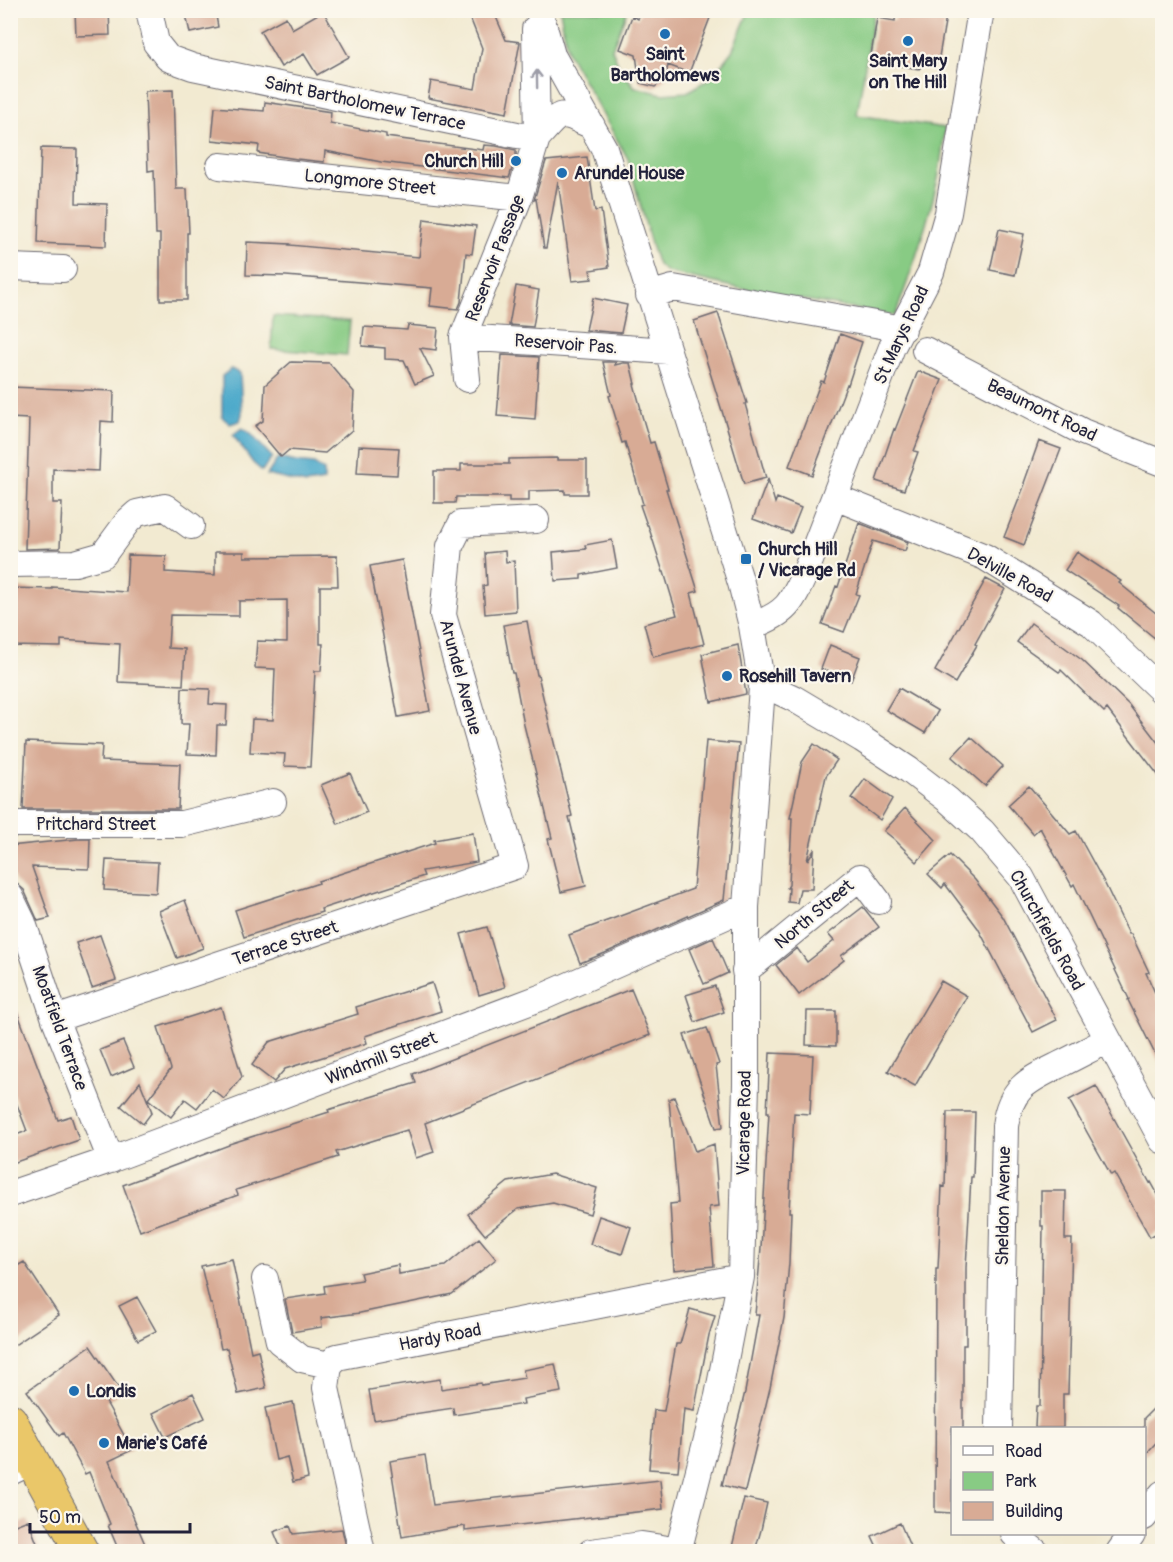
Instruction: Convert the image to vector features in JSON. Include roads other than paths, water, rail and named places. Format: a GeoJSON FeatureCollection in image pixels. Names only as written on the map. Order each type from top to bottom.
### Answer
{"type":"FeatureCollection","features":[{"type":"Feature","properties":{"kind":"highway"},"geometry":{"type":"LineString","coordinates":[[10,1420],[22,1466],[82,1551]]}},
{"type":"Feature","properties":{"kind":"street","name":"Saint Bartholomew Terrace"},"geometry":{"type":"LineString","coordinates":[[148,10],[156,43],[168,58],[193,67],[537,138]]}},
{"type":"Feature","properties":{"kind":"street","name":"Reservoir Passage"},"geometry":{"type":"LineString","coordinates":[[467,379],[463,338],[519,198],[537,138],[534,10]]}},
{"type":"Feature","properties":{"kind":"street"},"geometry":{"type":"LineString","coordinates":[[539,10],[552,55],[604,148],[741,583],[752,626],[762,687]]}},
{"type":"Feature","properties":{"kind":"street","name":"St Marys Road"},"geometry":{"type":"LineString","coordinates":[[752,626],[771,619],[784,610],[794,596],[806,571],[889,356],[931,272],[948,213],[981,10]]}},
{"type":"Feature","properties":{"kind":"street","name":"Reservoir Passage"},"geometry":{"type":"LineString","coordinates":[[537,138],[556,116],[568,114],[592,126]]}},
{"type":"Feature","properties":{"kind":"street","name":"Longmore Street"},"geometry":{"type":"LineString","coordinates":[[220,166],[519,198]]}},
{"type":"Feature","properties":{"kind":"street"},"geometry":{"type":"LineString","coordinates":[[10,267],[63,269]]}},
{"type":"Feature","properties":{"kind":"street"},"geometry":{"type":"LineString","coordinates":[[649,295],[673,288],[903,329]]}},
{"type":"Feature","properties":{"kind":"street","name":"Reservoir Pas."},"geometry":{"type":"LineString","coordinates":[[463,338],[668,351]]}},
{"type":"Feature","properties":{"kind":"street","name":"Beaumont Road"},"geometry":{"type":"LineString","coordinates":[[925,350],[1083,432],[1162,463]]}},
{"type":"Feature","properties":{"kind":"street","name":"Delville Road"},"geometry":{"type":"LineString","coordinates":[[835,497],[985,557],[1091,623],[1162,691]]}},
{"type":"Feature","properties":{"kind":"street"},"geometry":{"type":"LineString","coordinates":[[10,564],[75,563],[104,555],[128,521],[137,513],[165,507],[191,526]]}},
{"type":"Feature","properties":{"kind":"street","name":"Arundel Avenue"},"geometry":{"type":"LineString","coordinates":[[514,866],[442,615],[450,546],[461,524],[536,520]]}},
{"type":"Feature","properties":{"kind":"street","name":"Vicarage Road"},"geometry":{"type":"LineString","coordinates":[[678,1551],[718,1396],[741,1277],[746,1084],[746,907],[762,687]]}},
{"type":"Feature","properties":{"kind":"street","name":"Churchfields Road"},"geometry":{"type":"LineString","coordinates":[[762,687],[793,698],[862,739],[917,776],[982,831],[1021,877],[1162,1140]]}},
{"type":"Feature","properties":{"kind":"street","name":"Pritchard Street"},"geometry":{"type":"LineString","coordinates":[[10,824],[182,824],[273,802]]}},
{"type":"Feature","properties":{"kind":"street","name":"Terrace Street"},"geometry":{"type":"LineString","coordinates":[[55,1019],[514,866]]}},
{"type":"Feature","properties":{"kind":"street","name":"North Street"},"geometry":{"type":"LineString","coordinates":[[746,971],[860,877],[878,901]]}},
{"type":"Feature","properties":{"kind":"street","name":"Moatfield Terrace"},"geometry":{"type":"LineString","coordinates":[[10,896],[17,926],[111,1160]]}},
{"type":"Feature","properties":{"kind":"street","name":"Windmill Street"},"geometry":{"type":"LineString","coordinates":[[10,1194],[111,1160],[545,996],[746,907]]}},
{"type":"Feature","properties":{"kind":"street","name":"Sheldon Avenue"},"geometry":{"type":"LineString","coordinates":[[999,1427],[1004,1150],[1007,1112],[1013,1098],[1035,1077],[1108,1040]]}},
{"type":"Feature","properties":{"kind":"street","name":"Hardy Road"},"geometry":{"type":"LineString","coordinates":[[329,1365],[337,1357],[741,1277]]}},
{"type":"Feature","properties":{"kind":"street"},"geometry":{"type":"LineString","coordinates":[[265,1279],[279,1341],[302,1359],[329,1365],[326,1388],[362,1551]]}},
{"type":"Feature","properties":{"kind":"street"},"geometry":{"type":"LineString","coordinates":[[1146,1514],[1162,1494]]}},
{"type":"Feature","properties":{"kind":"street"},"geometry":{"type":"LineString","coordinates":[[1016,1535],[1036,1551]]}},
{"type":"Feature","properties":{"kind":"street"},"geometry":{"type":"LineString","coordinates":[[1119,1551],[1131,1535]]}},
{"type":"Feature","properties":{"kind":"street"},"geometry":{"type":"LineString","coordinates":[[591,1551],[642,1545],[678,1551]]}},
{"type":"Feature","properties":{"kind":"water"},"geometry":{"type":"Polygon","coordinates":[[[231,369],[240,373],[242,414],[240,421],[230,424],[222,417],[222,376],[231,369]]]}},
{"type":"Feature","properties":{"kind":"water"},"geometry":{"type":"Polygon","coordinates":[[[242,428],[250,433],[272,457],[262,471],[253,463],[233,435],[242,428]]]}},
{"type":"Feature","properties":{"kind":"water"},"geometry":{"type":"Polygon","coordinates":[[[278,458],[314,464],[324,471],[324,481],[306,484],[267,475],[278,458]]]}},
{"type":"Feature","properties":{"kind":"place","name":"Saint Bartholomews"},"geometry":{"type":"Point","coordinates":[665,34]}},
{"type":"Feature","properties":{"kind":"place","name":"Saint Mary on The Hill"},"geometry":{"type":"Point","coordinates":[908,41]}},
{"type":"Feature","properties":{"kind":"place","name":"Church Hill"},"geometry":{"type":"Point","coordinates":[516,161]}},
{"type":"Feature","properties":{"kind":"place","name":"Arundel House"},"geometry":{"type":"Point","coordinates":[562,173]}},
{"type":"Feature","properties":{"kind":"place","name":"Church Hill / Vicarage Rd"},"geometry":{"type":"Point","coordinates":[746,559]}},
{"type":"Feature","properties":{"kind":"place","name":"Rosehill Tavern"},"geometry":{"type":"Point","coordinates":[727,676]}},
{"type":"Feature","properties":{"kind":"place","name":"Londis"},"geometry":{"type":"Point","coordinates":[74,1391]}},
{"type":"Feature","properties":{"kind":"place","name":"Marie's Café"},"geometry":{"type":"Point","coordinates":[104,1443]}}]}
